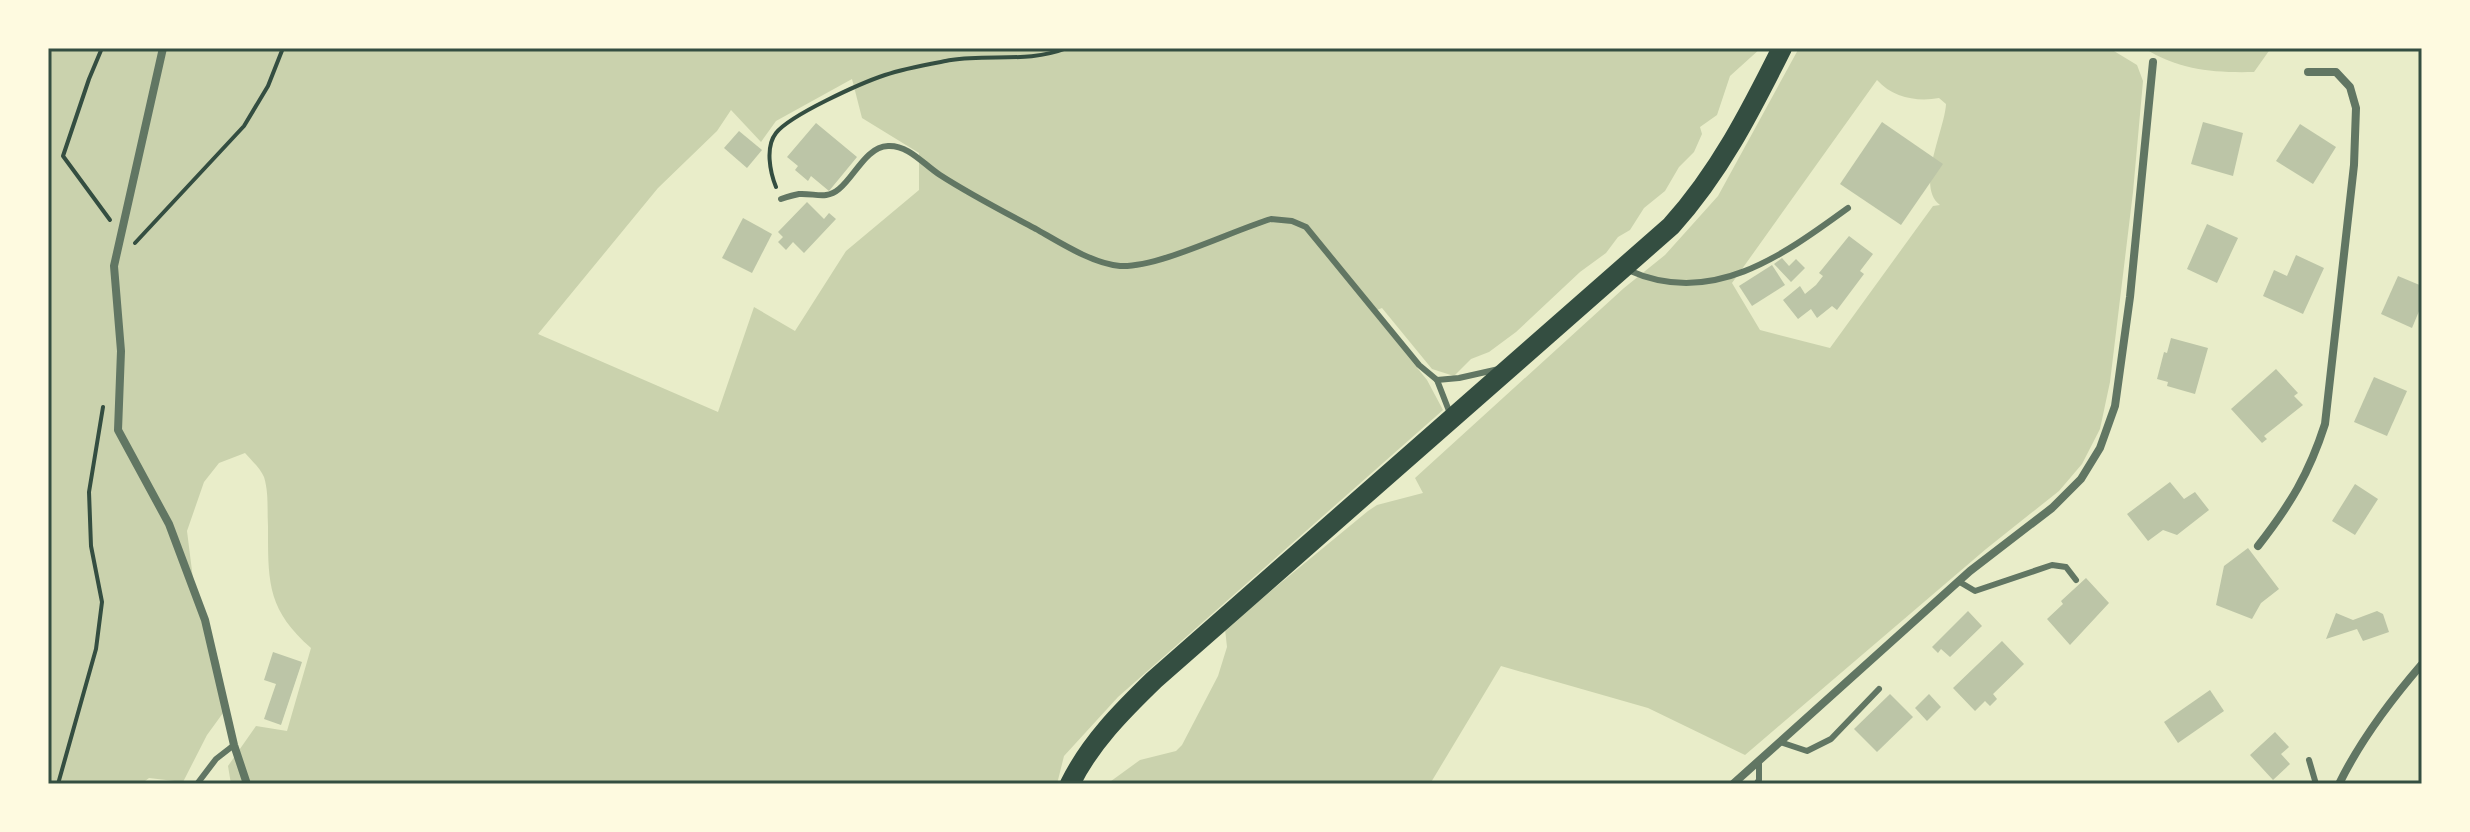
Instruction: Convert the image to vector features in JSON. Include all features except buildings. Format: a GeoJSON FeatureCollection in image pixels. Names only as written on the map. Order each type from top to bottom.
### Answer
{"type":"FeatureCollection","features":[{"type":"Feature","properties":{"kind":"main road"},"geometry":{"type":"LineString","coordinates":[[1070,784],[1090,749],[1154,680],[1671,226],[1706,185],[1735,141],[1782,48]]}},
{"type":"Feature","properties":{"kind":"street"},"geometry":{"type":"LineString","coordinates":[[163,48],[114,266],[121,368],[118,430],[169,524],[200,607],[234,745],[247,784]]}},
{"type":"Feature","properties":{"kind":"street"},"geometry":{"type":"LineString","coordinates":[[1733,784],[1958,581],[2052,508],[2081,479],[2100,448],[2115,406],[2126,328],[2153,62]]}},
{"type":"Feature","properties":{"kind":"street"},"geometry":{"type":"LineString","coordinates":[[2258,546],[2286,511],[2313,461],[2325,424],[2354,165],[2356,108],[2350,87],[2336,72],[2308,72]]}},
{"type":"Feature","properties":{"kind":"street"},"geometry":{"type":"LineString","coordinates":[[2339,784],[2389,701],[2422,664]]}},
{"type":"Feature","properties":{"kind":"lane"},"geometry":{"type":"LineString","coordinates":[[781,199],[797,194],[826,197],[846,183],[868,155],[878,147],[886,146],[903,147],[938,174],[996,208],[1082,254],[1119,266],[1153,262],[1271,219],[1292,221],[1306,227],[1419,365],[1437,380],[1453,419]]}},
{"type":"Feature","properties":{"kind":"lane"},"geometry":{"type":"LineString","coordinates":[[1625,268],[1653,281],[1687,285],[1723,278],[1761,265],[1848,208]]}},
{"type":"Feature","properties":{"kind":"lane"},"geometry":{"type":"LineString","coordinates":[[1437,380],[1515,365]]}},
{"type":"Feature","properties":{"kind":"lane"},"geometry":{"type":"LineString","coordinates":[[1958,581],[1975,591],[2052,565],[2066,567],[2076,580]]}},
{"type":"Feature","properties":{"kind":"lane"},"geometry":{"type":"LineString","coordinates":[[1780,742],[1807,751],[1831,739],[1879,689]]}},
{"type":"Feature","properties":{"kind":"lane"},"geometry":{"type":"LineString","coordinates":[[197,784],[216,759],[234,745]]}},
{"type":"Feature","properties":{"kind":"lane"},"geometry":{"type":"LineString","coordinates":[[2309,760],[2316,784]]}},
{"type":"Feature","properties":{"kind":"lane"},"geometry":{"type":"LineString","coordinates":[[1756,784],[1759,780],[1759,761]]}},
{"type":"Feature","properties":{"kind":"path"},"geometry":{"type":"LineString","coordinates":[[102,48],[63,156],[121,235]]}},
{"type":"Feature","properties":{"kind":"path"},"geometry":{"type":"LineString","coordinates":[[114,266],[244,126],[268,86],[283,48]]}},
{"type":"Feature","properties":{"kind":"path"},"geometry":{"type":"LineString","coordinates":[[781,199],[772,177],[769,150],[775,134],[812,109],[885,75],[954,60],[1016,59],[1067,48]]}},
{"type":"Feature","properties":{"kind":"path"},"geometry":{"type":"LineString","coordinates":[[58,784],[96,649],[102,602],[91,546],[89,492],[103,408],[121,368]]}},
{"type":"Feature","properties":{"kind":"green space"},"geometry":{"type":"Polygon","coordinates":[[[48,48],[1761,48],[1730,76],[1717,115],[1700,127],[1702,134],[1694,152],[1679,167],[1665,191],[1644,208],[1630,230],[1618,237],[1606,253],[1580,272],[1516,332],[1489,352],[1471,359],[1454,376],[1432,369],[1382,308],[1372,312],[1427,380],[1443,410],[1118,697],[1064,756],[1057,784],[231,784],[228,766],[256,726],[287,731],[311,648],[286,620],[273,593],[266,483],[260,470],[245,453],[219,463],[204,482],[187,531],[194,587],[219,662],[224,688],[223,713],[207,735],[183,782],[149,778],[141,784],[48,784],[48,48]],[[852,79],[776,121],[761,142],[731,110],[717,131],[658,188],[538,334],[718,412],[754,307],[795,331],[846,251],[919,190],[919,153],[862,118],[852,79]]]}},
{"type":"Feature","properties":{"kind":"green space"},"geometry":{"type":"Polygon","coordinates":[[[1799,48],[2109,48],[2137,65],[2143,81],[2110,382],[2100,429],[2082,464],[2059,491],[1986,549],[1745,755],[1648,708],[1501,666],[1430,784],[1107,784],[1140,760],[1176,751],[1182,745],[1218,676],[1227,647],[1225,629],[1368,511],[1377,505],[1423,493],[1415,478],[1624,288],[1665,255],[1718,196],[1799,48]],[[1877,80],[1732,283],[1760,330],[1830,348],[1933,206],[1940,205],[1933,197],[1930,185],[1933,157],[1946,104],[1939,98],[1906,97],[1877,80]]]}},
{"type":"Feature","properties":{"kind":"green space"},"geometry":{"type":"Polygon","coordinates":[[[2144,48],[2271,48],[2254,72],[2239,72],[2183,66],[2144,48]]]}}]}
